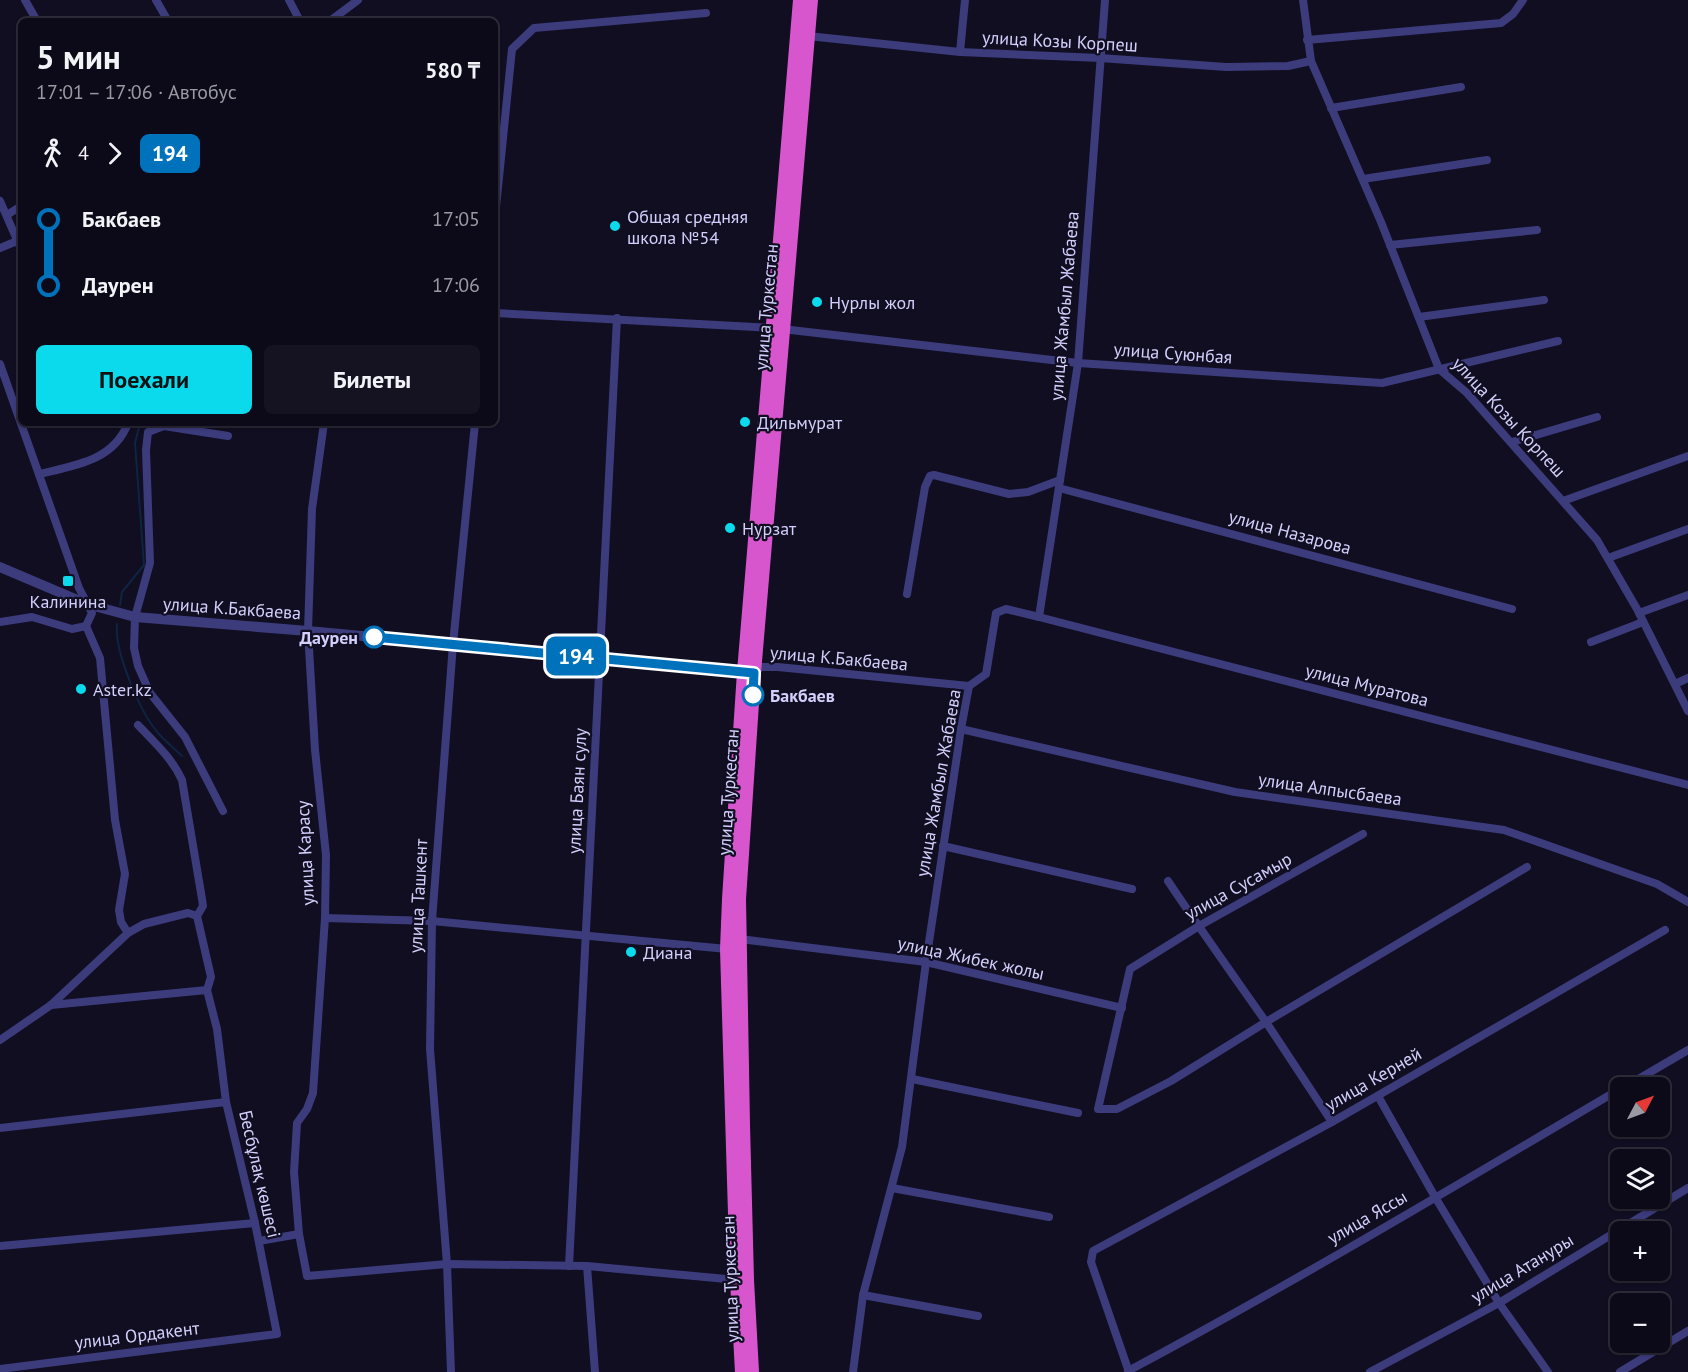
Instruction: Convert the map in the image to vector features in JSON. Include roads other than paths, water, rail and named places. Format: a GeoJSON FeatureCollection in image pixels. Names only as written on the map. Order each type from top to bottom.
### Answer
{"type":"FeatureCollection","features":[{"type":"Feature","properties":{"kind":"highway","name":"улица Туркестан"},"geometry":{"type":"LineString","coordinates":[[742,1372],[727,949],[729,898],[777,328],[800,0]]}},
{"type":"Feature","properties":{"kind":"highway","name":"улица Туркестан"},"geometry":{"type":"LineString","coordinates":[[777,328],[811,0]]}},
{"type":"Feature","properties":{"kind":"highway","name":"улица Туркестан"},"geometry":{"type":"LineString","coordinates":[[749,672],[739,899],[743,1137],[752,1372]]}},
{"type":"Feature","properties":{"kind":"street"},"geometry":{"type":"LineString","coordinates":[[25,0],[35,18]]}},
{"type":"Feature","properties":{"kind":"street"},"geometry":{"type":"LineString","coordinates":[[156,0],[166,18]]}},
{"type":"Feature","properties":{"kind":"street"},"geometry":{"type":"LineString","coordinates":[[288,0],[298,18]]}},
{"type":"Feature","properties":{"kind":"street"},"geometry":{"type":"LineString","coordinates":[[334,18],[357,0]]}},
{"type":"Feature","properties":{"kind":"street"},"geometry":{"type":"LineString","coordinates":[[960,52],[965,0]]}},
{"type":"Feature","properties":{"kind":"street","name":"улица Жамбыл Жабаева"},"geometry":{"type":"LineString","coordinates":[[853,1372],[863,1295],[902,1147],[926,962],[969,686],[986,674],[996,613],[1006,609],[1039,617],[1078,363],[1105,0]]}},
{"type":"Feature","properties":{"kind":"street","name":"улица Козы Корпеш"},"geometry":{"type":"LineString","coordinates":[[1303,0],[1311,61],[1390,246],[1439,369],[1467,393],[1598,540],[1641,617],[1688,711]]}},
{"type":"Feature","properties":{"kind":"street"},"geometry":{"type":"LineString","coordinates":[[1307,40],[1501,23],[1513,14],[1523,0]]}},
{"type":"Feature","properties":{"kind":"street"},"geometry":{"type":"LineString","coordinates":[[498,187],[512,49],[534,28],[706,14]]}},
{"type":"Feature","properties":{"kind":"street","name":"улица Козы Корпеш"},"geometry":{"type":"LineString","coordinates":[[808,36],[960,52],[1101,58],[1226,67],[1288,66],[1311,61]]}},
{"type":"Feature","properties":{"kind":"street"},"geometry":{"type":"LineString","coordinates":[[1331,108],[1461,87]]}},
{"type":"Feature","properties":{"kind":"street"},"geometry":{"type":"LineString","coordinates":[[1362,179],[1487,160]]}},
{"type":"Feature","properties":{"kind":"street"},"geometry":{"type":"LineString","coordinates":[[0,201],[18,242]]}},
{"type":"Feature","properties":{"kind":"street"},"geometry":{"type":"LineString","coordinates":[[7,214],[18,208]]}},
{"type":"Feature","properties":{"kind":"street"},"geometry":{"type":"LineString","coordinates":[[1390,246],[1537,230]]}},
{"type":"Feature","properties":{"kind":"street"},"geometry":{"type":"LineString","coordinates":[[0,248],[18,245]]}},
{"type":"Feature","properties":{"kind":"street"},"geometry":{"type":"LineString","coordinates":[[1419,317],[1544,300]]}},
{"type":"Feature","properties":{"kind":"street","name":"улица Суюнбая"},"geometry":{"type":"LineString","coordinates":[[498,313],[777,328],[1078,363],[1382,383],[1558,341]]}},
{"type":"Feature","properties":{"kind":"street","name":"улица Баян сулу"},"geometry":{"type":"LineString","coordinates":[[569,1266],[585,934],[602,658],[617,318]]}},
{"type":"Feature","properties":{"kind":"street"},"geometry":{"type":"LineString","coordinates":[[0,364],[18,415]]}},
{"type":"Feature","properties":{"kind":"street"},"geometry":{"type":"LineString","coordinates":[[1512,442],[1597,417]]}},
{"type":"Feature","properties":{"kind":"street"},"geometry":{"type":"LineString","coordinates":[[22,426],[80,588],[92,613],[86,626],[99,658],[113,798],[125,874],[119,910],[121,922],[128,933]]}},
{"type":"Feature","properties":{"kind":"street"},"geometry":{"type":"LineString","coordinates":[[39,474],[97,458],[110,450],[127,426]]}},
{"type":"Feature","properties":{"kind":"street"},"geometry":{"type":"LineString","coordinates":[[223,811],[184,736],[150,693],[143,680],[134,648],[135,617],[150,563],[146,450],[148,432],[164,426],[228,436]]}},
{"type":"Feature","properties":{"kind":"street","name":"улица Карасу"},"geometry":{"type":"LineString","coordinates":[[324,426],[312,509],[308,631],[315,750],[326,855],[325,918],[312,1093],[307,1109],[297,1123],[294,1172],[299,1234],[307,1276],[447,1264]]}},
{"type":"Feature","properties":{"kind":"street","name":"улица Ташкент"},"geometry":{"type":"LineString","coordinates":[[451,1372],[447,1264],[430,1049],[432,921],[453,644],[475,426]]}},
{"type":"Feature","properties":{"kind":"street"},"geometry":{"type":"LineString","coordinates":[[1563,501],[1688,456]]}},
{"type":"Feature","properties":{"kind":"street"},"geometry":{"type":"LineString","coordinates":[[907,594],[925,487],[930,476],[934,475],[1009,494],[1059,484]]}},
{"type":"Feature","properties":{"kind":"street","name":"улица Назарова"},"geometry":{"type":"LineString","coordinates":[[1059,484],[1512,609]]}},
{"type":"Feature","properties":{"kind":"street"},"geometry":{"type":"LineString","coordinates":[[1608,558],[1688,529]]}},
{"type":"Feature","properties":{"kind":"street","name":"улица К.Бакбаева"},"geometry":{"type":"LineString","coordinates":[[0,567],[87,604],[135,617],[749,672],[761,667],[778,667],[969,686]]}},
{"type":"Feature","properties":{"kind":"street"},"geometry":{"type":"LineString","coordinates":[[1591,642],[1688,596]]}},
{"type":"Feature","properties":{"kind":"street"},"geometry":{"type":"LineString","coordinates":[[0,622],[32,617],[72,629],[86,626]]}},
{"type":"Feature","properties":{"kind":"street","name":"улица Муратова"},"geometry":{"type":"LineString","coordinates":[[1039,617],[1688,785]]}},
{"type":"Feature","properties":{"kind":"street"},"geometry":{"type":"LineString","coordinates":[[1675,684],[1688,678]]}},
{"type":"Feature","properties":{"kind":"street"},"geometry":{"type":"LineString","coordinates":[[138,724],[168,757],[182,780],[202,898],[203,906],[197,916],[211,977],[207,990],[217,1029],[226,1102]]}},
{"type":"Feature","properties":{"kind":"street","name":"улица Алпысбаева"},"geometry":{"type":"LineString","coordinates":[[961,729],[1235,792],[1504,830],[1657,884],[1688,902]]}},
{"type":"Feature","properties":{"kind":"street","name":"улица Сусамыр"},"geometry":{"type":"LineString","coordinates":[[1122,1008],[1130,969],[1199,926],[1363,834]]}},
{"type":"Feature","properties":{"kind":"street"},"geometry":{"type":"LineString","coordinates":[[943,846],[1132,889]]}},
{"type":"Feature","properties":{"kind":"street"},"geometry":{"type":"LineString","coordinates":[[1122,1008],[1098,1109],[1117,1109],[1171,1081],[1527,867]]}},
{"type":"Feature","properties":{"kind":"street"},"geometry":{"type":"LineString","coordinates":[[1168,881],[1332,1122]]}},
{"type":"Feature","properties":{"kind":"street"},"geometry":{"type":"LineString","coordinates":[[0,1040],[51,1005],[128,933],[144,924],[188,913],[197,916]]}},
{"type":"Feature","properties":{"kind":"street"},"geometry":{"type":"LineString","coordinates":[[325,918],[432,921],[727,949]]}},
{"type":"Feature","properties":{"kind":"street","name":"улица Керней"},"geometry":{"type":"LineString","coordinates":[[1129,1371],[1091,1262],[1093,1251],[1332,1122],[1665,930]]}},
{"type":"Feature","properties":{"kind":"street","name":"улица Жибек жолы"},"geometry":{"type":"LineString","coordinates":[[740,939],[926,962],[1122,1008]]}},
{"type":"Feature","properties":{"kind":"street"},"geometry":{"type":"LineString","coordinates":[[51,1005],[207,990]]}},
{"type":"Feature","properties":{"kind":"street","name":"улица Яссы"},"geometry":{"type":"LineString","coordinates":[[1641,1077],[1688,1050]]}},
{"type":"Feature","properties":{"kind":"street"},"geometry":{"type":"LineString","coordinates":[[912,1078],[1078,1113]]}},
{"type":"Feature","properties":{"kind":"street","name":"улица Яссы"},"geometry":{"type":"LineString","coordinates":[[1129,1371],[1610,1095]]}},
{"type":"Feature","properties":{"kind":"street"},"geometry":{"type":"LineString","coordinates":[[1378,1096],[1498,1303],[1548,1372]]}},
{"type":"Feature","properties":{"kind":"street","name":"Бесбұлақ көшесі"},"geometry":{"type":"LineString","coordinates":[[0,1128],[226,1102],[259,1241],[277,1334]]}},
{"type":"Feature","properties":{"kind":"street"},"geometry":{"type":"LineString","coordinates":[[892,1188],[1049,1217]]}},
{"type":"Feature","properties":{"kind":"street","name":"улица Атануры"},"geometry":{"type":"LineString","coordinates":[[1370,1372],[1498,1303],[1688,1188]]}},
{"type":"Feature","properties":{"kind":"street"},"geometry":{"type":"LineString","coordinates":[[0,1246],[255,1223]]}},
{"type":"Feature","properties":{"kind":"street"},"geometry":{"type":"LineString","coordinates":[[259,1241],[299,1234]]}},
{"type":"Feature","properties":{"kind":"street"},"geometry":{"type":"LineString","coordinates":[[447,1264],[587,1266],[737,1280]]}},
{"type":"Feature","properties":{"kind":"street"},"geometry":{"type":"LineString","coordinates":[[587,1266],[595,1372]]}},
{"type":"Feature","properties":{"kind":"street"},"geometry":{"type":"LineString","coordinates":[[863,1295],[978,1316]]}},
{"type":"Feature","properties":{"kind":"street"},"geometry":{"type":"LineString","coordinates":[[1620,1372],[1688,1331]]}},
{"type":"Feature","properties":{"kind":"street","name":"улица Ордакент"},"geometry":{"type":"LineString","coordinates":[[0,1369],[277,1334]]}},
{"type":"Feature","properties":{"kind":"waterway"},"geometry":{"type":"LineString","coordinates":[[120,605],[122,592],[144,565],[135,443],[139,426]]}},
{"type":"Feature","properties":{"kind":"waterway"},"geometry":{"type":"LineString","coordinates":[[117,624],[117,636],[124,665],[136,696],[158,733],[182,756]]}},
{"type":"Feature","properties":{"kind":"place","name":"Общая средняя школа №54"},"geometry":{"type":"Point","coordinates":[615,226]}},
{"type":"Feature","properties":{"kind":"place","name":"Нурлы жол"},"geometry":{"type":"Point","coordinates":[817,302]}},
{"type":"Feature","properties":{"kind":"place","name":"Дильмурат"},"geometry":{"type":"Point","coordinates":[745,422]}},
{"type":"Feature","properties":{"kind":"place","name":"Нурзат"},"geometry":{"type":"Point","coordinates":[730,528]}},
{"type":"Feature","properties":{"kind":"place","name":"Калинина"},"geometry":{"type":"Point","coordinates":[68,581]}},
{"type":"Feature","properties":{"kind":"place","name":"Даурен"},"geometry":{"type":"Point","coordinates":[374,637]}},
{"type":"Feature","properties":{"kind":"place","name":"Aster.kz"},"geometry":{"type":"Point","coordinates":[81,689]}},
{"type":"Feature","properties":{"kind":"place","name":"Бакбаев"},"geometry":{"type":"Point","coordinates":[753,695]}},
{"type":"Feature","properties":{"kind":"place","name":"Диана"},"geometry":{"type":"Point","coordinates":[631,952]}}]}
